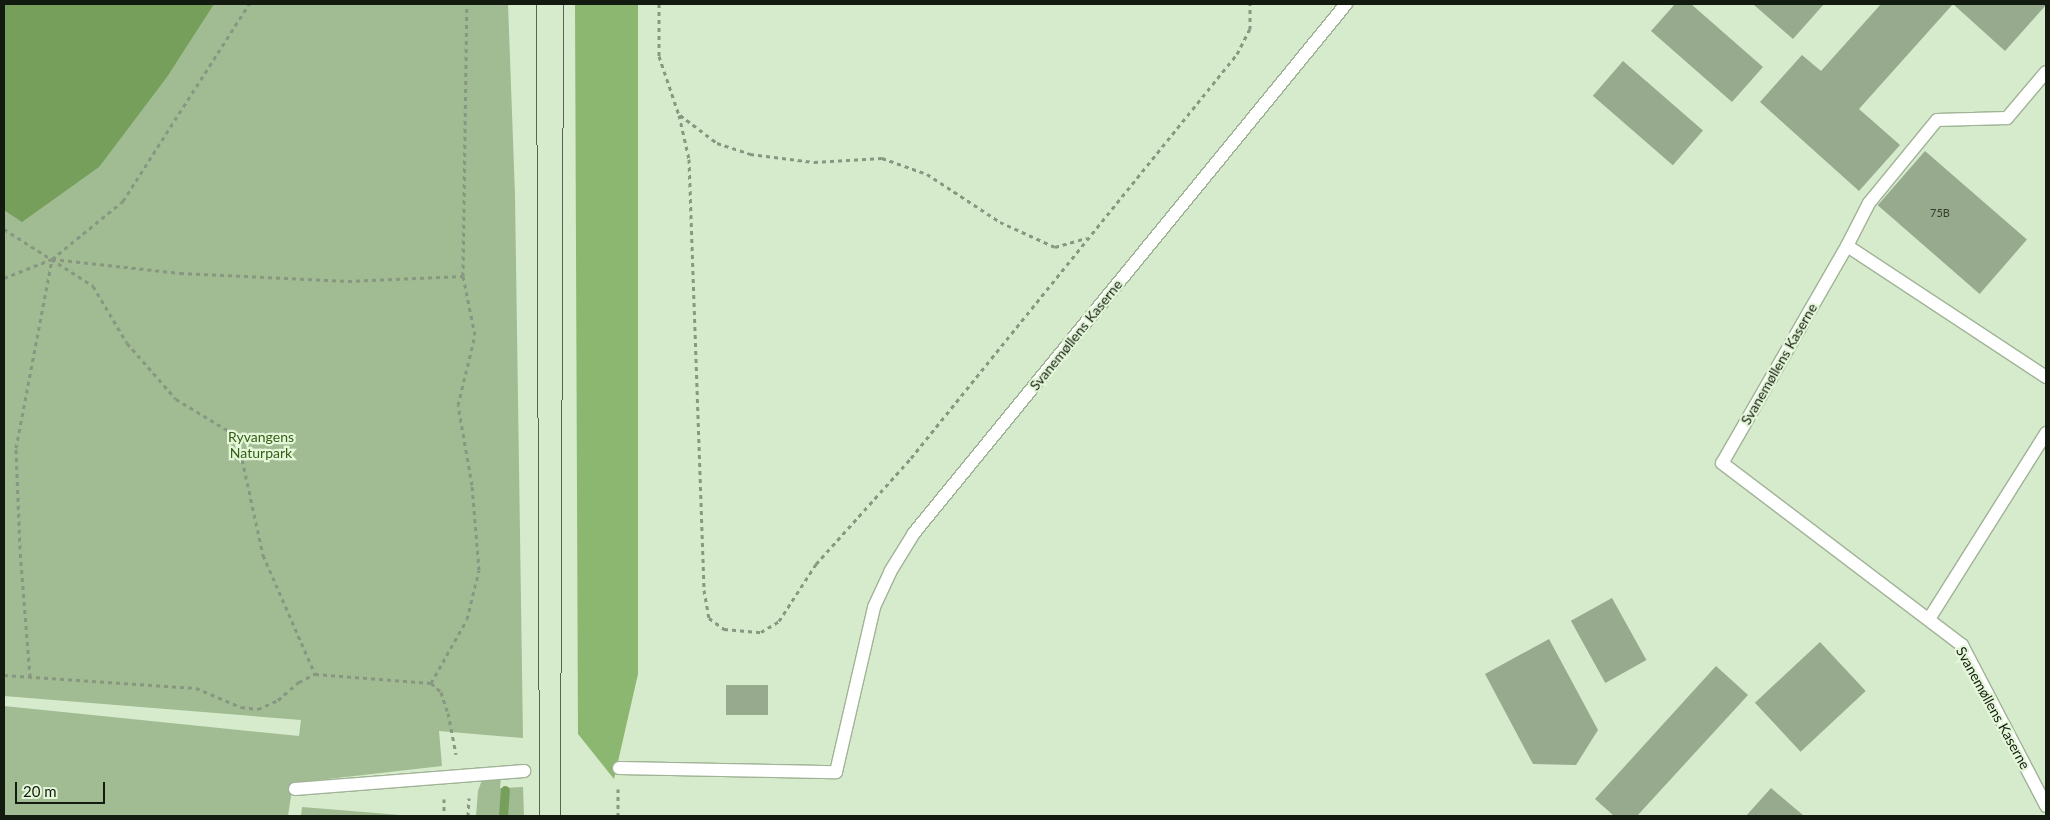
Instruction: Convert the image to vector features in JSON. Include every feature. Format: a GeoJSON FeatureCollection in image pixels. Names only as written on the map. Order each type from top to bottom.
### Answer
{"type":"FeatureCollection","features":[{"type":"Feature","properties":{"kind":"lane","name":"Svanemøllens Kaserne"},"geometry":{"type":"LineString","coordinates":[[619,768],[836,772],[874,608],[890,572],[914,533],[1346,4]]}},
{"type":"Feature","properties":{"kind":"lane"},"geometry":{"type":"LineString","coordinates":[[2046,72],[2006,118],[1937,120],[1870,203],[1847,246],[2046,377]]}},
{"type":"Feature","properties":{"kind":"lane","name":"Svanemøllens Kaserne"},"geometry":{"type":"LineString","coordinates":[[1847,246],[1722,463],[1962,645],[2046,806]]}},
{"type":"Feature","properties":{"kind":"lane"},"geometry":{"type":"LineString","coordinates":[[1929,619],[2046,433]]}},
{"type":"Feature","properties":{"kind":"lane"},"geometry":{"type":"LineString","coordinates":[[295,789],[470,773],[524,771]]}},
{"type":"Feature","properties":{"kind":"path"},"geometry":{"type":"LineString","coordinates":[[4,278],[52,259],[123,201],[249,4]]}},
{"type":"Feature","properties":{"kind":"path"},"geometry":{"type":"LineString","coordinates":[[431,683],[467,619],[479,570],[472,484],[458,405],[475,335],[463,276],[467,4]]}},
{"type":"Feature","properties":{"kind":"path"},"geometry":{"type":"LineString","coordinates":[[659,4],[659,56],[679,115],[689,159],[704,590],[710,618],[724,629],[761,632],[779,621],[816,564],[911,458],[1237,54],[1250,28],[1250,4]]}},
{"type":"Feature","properties":{"kind":"path"},"geometry":{"type":"LineString","coordinates":[[679,115],[717,143],[750,154],[814,162],[882,158],[927,174],[1000,222],[1055,247],[1087,238]]}},
{"type":"Feature","properties":{"kind":"path"},"geometry":{"type":"LineString","coordinates":[[4,230],[93,286],[127,343],[176,399],[237,436],[263,554],[315,674]]}},
{"type":"Feature","properties":{"kind":"path"},"geometry":{"type":"LineString","coordinates":[[52,259],[180,273],[348,281],[463,276]]}},
{"type":"Feature","properties":{"kind":"path"},"geometry":{"type":"LineString","coordinates":[[30,676],[20,550],[16,448],[52,259]]}},
{"type":"Feature","properties":{"kind":"path"},"geometry":{"type":"LineString","coordinates":[[4,674],[196,688],[242,707],[258,708],[278,700],[299,682],[315,674],[431,683],[441,692],[448,713],[457,759],[470,773],[468,816]]}},
{"type":"Feature","properties":{"kind":"green space","name":"Ryvangens Naturpark"},"geometry":{"type":"Polygon","coordinates":[[[4,4],[508,4],[515,195],[523,738],[439,731],[442,766],[293,783],[288,816],[4,816],[4,706],[299,736],[301,720],[4,696],[4,4]]]}},
{"type":"Feature","properties":{"kind":"green space"},"geometry":{"type":"Polygon","coordinates":[[[501,777],[500,788],[523,787],[524,816],[476,816],[478,791],[482,780],[501,777]]]}},
{"type":"Feature","properties":{"kind":"green space"},"geometry":{"type":"Polygon","coordinates":[[[302,807],[400,815],[402,816],[301,816],[302,807]]]}},
{"type":"Feature","properties":{"kind":"shaded area"},"geometry":{"type":"Polygon","coordinates":[[[4,4],[214,4],[167,77],[99,167],[22,222],[4,210],[4,4]]]}},
{"type":"Feature","properties":{"kind":"shaded area"},"geometry":{"type":"Polygon","coordinates":[[[575,4],[638,4],[638,674],[614,779],[578,734],[575,4]]]}},
{"type":"Feature","properties":{"kind":"building"},"geometry":{"type":"Polygon","coordinates":[[[1675,4],[1691,4],[1763,67],[1732,102],[1651,31],[1675,4]]]}},
{"type":"Feature","properties":{"kind":"building"},"geometry":{"type":"Polygon","coordinates":[[[1753,4],[1824,4],[1793,39],[1753,4]]]}},
{"type":"Feature","properties":{"kind":"building"},"geometry":{"type":"Polygon","coordinates":[[[1881,4],[1953,4],[1859,109],[1900,145],[1859,191],[1760,102],[1802,55],[1821,71],[1881,4]]]}},
{"type":"Feature","properties":{"kind":"building"},"geometry":{"type":"Polygon","coordinates":[[[1953,4],[2046,4],[2046,5],[2005,51],[1953,4]]]}},
{"type":"Feature","properties":{"kind":"building"},"geometry":{"type":"Polygon","coordinates":[[[1623,61],[1703,131],[1673,165],[1593,96],[1623,61]]]}},
{"type":"Feature","properties":{"kind":"building"},"geometry":{"type":"Polygon","coordinates":[[[1925,151],[2027,240],[1980,294],[1878,205],[1925,151]]]}},
{"type":"Feature","properties":{"kind":"building"},"geometry":{"type":"Polygon","coordinates":[[[1612,598],[1646,660],[1605,683],[1571,621],[1612,598]]]}},
{"type":"Feature","properties":{"kind":"building"},"geometry":{"type":"Polygon","coordinates":[[[1549,639],[1598,730],[1576,765],[1533,764],[1485,674],[1549,639]]]}},
{"type":"Feature","properties":{"kind":"building"},"geometry":{"type":"Polygon","coordinates":[[[1820,642],[1866,691],[1801,752],[1755,703],[1820,642]]]}},
{"type":"Feature","properties":{"kind":"building"},"geometry":{"type":"Polygon","coordinates":[[[1716,666],[1748,695],[1637,816],[1614,816],[1595,799],[1716,666]]]}},
{"type":"Feature","properties":{"kind":"building"},"geometry":{"type":"Polygon","coordinates":[[[726,685],[768,685],[768,715],[726,715],[726,685]]]}},
{"type":"Feature","properties":{"kind":"building"},"geometry":{"type":"Polygon","coordinates":[[[1771,788],[1804,816],[1746,816],[1771,788]]]}},
{"type":"Feature","properties":{"kind":"waterway"},"geometry":{"type":"LineString","coordinates":[[503,816],[505,790]]}},
{"type":"Feature","properties":{"kind":"tram line"},"geometry":{"type":"LineString","coordinates":[[536,4],[539,816]]}},
{"type":"Feature","properties":{"kind":"tram line"},"geometry":{"type":"LineString","coordinates":[[560,816],[563,4]]}}]}
